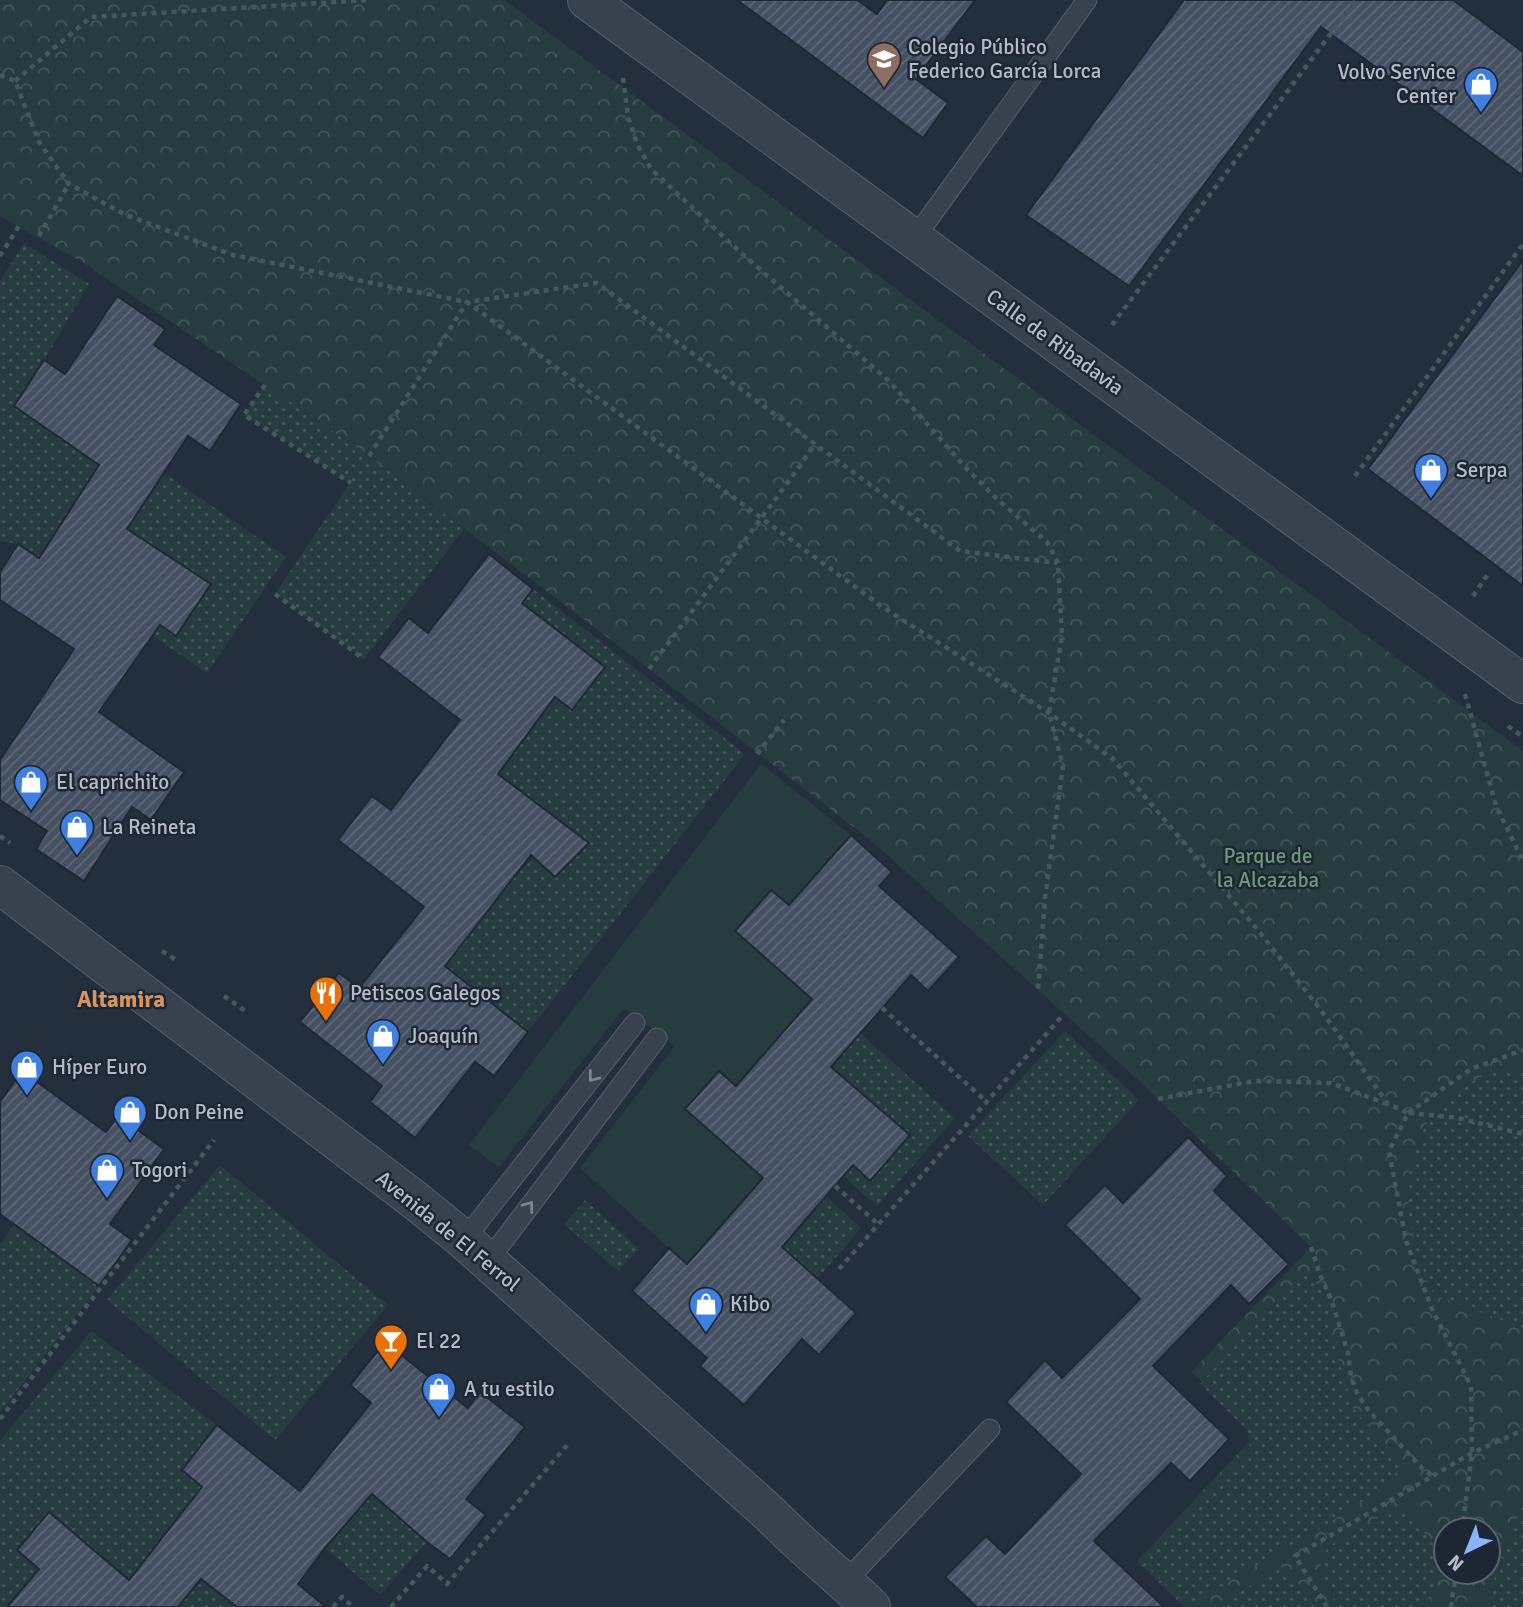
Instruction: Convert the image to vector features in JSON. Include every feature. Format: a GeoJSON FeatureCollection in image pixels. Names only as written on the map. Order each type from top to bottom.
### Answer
{"type":"FeatureCollection","features":[{"type":"Feature","properties":{"kind":"street","name":"Calle de Ribadavia"},"geometry":{"type":"LineString","coordinates":[[587,0],[1523,684]]}},
{"type":"Feature","properties":{"kind":"street","name":"Avenida de El Ferrol"},"geometry":{"type":"LineString","coordinates":[[0,885],[416,1201],[476,1251],[858,1594]]}},
{"type":"Feature","properties":{"kind":"lane"},"geometry":{"type":"LineString","coordinates":[[914,239],[1087,0]]}},
{"type":"Feature","properties":{"kind":"lane"},"geometry":{"type":"LineString","coordinates":[[476,1251],[635,1023]]}},
{"type":"Feature","properties":{"kind":"lane"},"geometry":{"type":"LineString","coordinates":[[476,1251],[657,1038]]}},
{"type":"Feature","properties":{"kind":"lane"},"geometry":{"type":"LineString","coordinates":[[858,1594],[990,1429]]}},
{"type":"Feature","properties":{"kind":"path"},"geometry":{"type":"LineString","coordinates":[[15,81],[92,17],[370,0]]}},
{"type":"Feature","properties":{"kind":"path"},"geometry":{"type":"LineString","coordinates":[[1112,325],[1356,0]]}},
{"type":"Feature","properties":{"kind":"path"},"geometry":{"type":"LineString","coordinates":[[622,70],[628,116],[637,144],[651,169],[740,252],[889,381],[964,466],[1047,542],[1058,563],[1062,636],[1049,713],[1063,766],[1045,898],[1038,990]]}},
{"type":"Feature","properties":{"kind":"path"},"geometry":{"type":"LineString","coordinates":[[0,75],[15,81],[39,142],[69,184],[126,215],[233,255],[467,302],[597,283],[960,551],[1058,563]]}},
{"type":"Feature","properties":{"kind":"path"},"geometry":{"type":"LineString","coordinates":[[39,236],[69,184]]}},
{"type":"Feature","properties":{"kind":"path"},"geometry":{"type":"LineString","coordinates":[[0,256],[19,226]]}},
{"type":"Feature","properties":{"kind":"path"},"geometry":{"type":"LineString","coordinates":[[1355,476],[1523,244]]}},
{"type":"Feature","properties":{"kind":"path"},"geometry":{"type":"LineString","coordinates":[[369,456],[467,302]]}},
{"type":"Feature","properties":{"kind":"path"},"geometry":{"type":"LineString","coordinates":[[467,302],[884,608],[1049,713],[1113,759],[1258,930],[1320,1009],[1388,1104]]}},
{"type":"Feature","properties":{"kind":"path"},"geometry":{"type":"LineString","coordinates":[[265,385],[244,415],[351,483]]}},
{"type":"Feature","properties":{"kind":"path"},"geometry":{"type":"LineString","coordinates":[[649,669],[815,444]]}},
{"type":"Feature","properties":{"kind":"path"},"geometry":{"type":"LineString","coordinates":[[275,594],[364,659]]}},
{"type":"Feature","properties":{"kind":"path"},"geometry":{"type":"LineString","coordinates":[[1465,694],[1496,806],[1523,860]]}},
{"type":"Feature","properties":{"kind":"path"},"geometry":{"type":"LineString","coordinates":[[757,754],[784,720]]}},
{"type":"Feature","properties":{"kind":"path"},"geometry":{"type":"LineString","coordinates":[[224,996],[247,1013]]}},
{"type":"Feature","properties":{"kind":"path"},"geometry":{"type":"LineString","coordinates":[[882,1008],[987,1102]]}},
{"type":"Feature","properties":{"kind":"path"},"geometry":{"type":"LineString","coordinates":[[839,1269],[1064,1014]]}},
{"type":"Feature","properties":{"kind":"path"},"geometry":{"type":"LineString","coordinates":[[1464,1516],[1472,1453],[1471,1386],[1432,1309],[1406,1241],[1389,1151],[1408,1113],[1471,1069],[1523,1050]]}},
{"type":"Feature","properties":{"kind":"path"},"geometry":{"type":"LineString","coordinates":[[1158,1099],[1254,1081],[1331,1083],[1408,1113],[1458,1118],[1523,1134]]}},
{"type":"Feature","properties":{"kind":"path"},"geometry":{"type":"LineString","coordinates":[[0,1419],[214,1140]]}},
{"type":"Feature","properties":{"kind":"path"},"geometry":{"type":"LineString","coordinates":[[835,1186],[878,1224]]}},
{"type":"Feature","properties":{"kind":"path"},"geometry":{"type":"LineString","coordinates":[[1311,1248],[1331,1299],[1357,1393],[1369,1410],[1432,1476]]}},
{"type":"Feature","properties":{"kind":"path"},"geometry":{"type":"LineString","coordinates":[[1327,1607],[1295,1556],[1472,1453],[1523,1430]]}},
{"type":"Feature","properties":{"kind":"path"},"geometry":{"type":"LineString","coordinates":[[391,1607],[427,1566],[447,1584],[569,1443]]}},
{"type":"Feature","properties":{"kind":"path"},"geometry":{"type":"LineString","coordinates":[[1451,1607],[1454,1586]]}},
{"type":"Feature","properties":{"kind":"path"},"geometry":{"type":"LineString","coordinates":[[333,1607],[342,1597],[353,1607]]}},
{"type":"Feature","properties":{"kind":"green space","name":"Parque de la Alcazaba"},"geometry":{"type":"Polygon","coordinates":[[[0,0],[504,0],[1523,751],[1523,1607],[1184,1607],[1137,1561],[1257,1433],[1191,1372],[1311,1247],[1136,1078],[873,842],[369,456],[84,263],[0,216],[0,0]]]}},
{"type":"Feature","properties":{"kind":"green space"},"geometry":{"type":"Polygon","coordinates":[[[24,243],[89,284],[14,405],[99,465],[39,558],[18,544],[0,541],[0,281],[24,243]]]}},
{"type":"Feature","properties":{"kind":"green space"},"geometry":{"type":"Polygon","coordinates":[[[265,385],[369,456],[464,529],[364,659],[275,594],[350,483],[244,415],[265,385]]]}},
{"type":"Feature","properties":{"kind":"green space"},"geometry":{"type":"Polygon","coordinates":[[[164,473],[286,557],[207,673],[153,636],[160,625],[176,636],[211,584],[127,529],[164,473]]]}},
{"type":"Feature","properties":{"kind":"green space"},"geometry":{"type":"Polygon","coordinates":[[[533,589],[745,754],[528,1032],[445,966],[512,879],[534,858],[555,877],[588,843],[498,774],[555,697],[572,710],[605,667],[522,603],[533,589]]]}},
{"type":"Feature","properties":{"kind":"green space"},"geometry":{"type":"Polygon","coordinates":[[[761,764],[851,835],[812,999],[736,1086],[718,1071],[685,1109],[763,1178],[687,1264],[580,1168],[675,1046],[624,1008],[499,1167],[469,1145],[761,764]]]}},
{"type":"Feature","properties":{"kind":"green space"},"geometry":{"type":"Polygon","coordinates":[[[1065,1031],[1139,1100],[1043,1205],[968,1136],[1065,1031]]]}},
{"type":"Feature","properties":{"kind":"green space"},"geometry":{"type":"Polygon","coordinates":[[[860,1033],[955,1118],[877,1206],[843,1176],[853,1165],[871,1181],[910,1135],[831,1067],[860,1033]]]}},
{"type":"Feature","properties":{"kind":"green space"},"geometry":{"type":"Polygon","coordinates":[[[1523,1069],[1523,1328],[1434,1295],[1415,1242],[1409,1214],[1408,1186],[1412,1159],[1421,1134],[1437,1111],[1459,1091],[1484,1075],[1501,1070],[1523,1069]]]}},
{"type":"Feature","properties":{"kind":"green space"},"geometry":{"type":"Polygon","coordinates":[[[220,1165],[388,1305],[275,1440],[107,1300],[220,1165]]]}},
{"type":"Feature","properties":{"kind":"green space"},"geometry":{"type":"Polygon","coordinates":[[[826,1196],[861,1228],[817,1279],[782,1247],[826,1196]]]}},
{"type":"Feature","properties":{"kind":"green space"},"geometry":{"type":"Polygon","coordinates":[[[585,1200],[639,1249],[618,1271],[564,1224],[585,1200]]]}},
{"type":"Feature","properties":{"kind":"green space"},"geometry":{"type":"Polygon","coordinates":[[[15,1224],[99,1286],[0,1412],[0,1244],[15,1224]]]}},
{"type":"Feature","properties":{"kind":"green space"},"geometry":{"type":"Polygon","coordinates":[[[1305,1271],[1323,1290],[1353,1408],[1400,1463],[1391,1483],[1188,1606],[1140,1560],[1250,1447],[1247,1430],[1200,1384],[1305,1271]]]}},
{"type":"Feature","properties":{"kind":"green space"},"geometry":{"type":"Polygon","coordinates":[[[91,1331],[217,1425],[182,1470],[202,1487],[129,1580],[49,1512],[17,1550],[39,1569],[7,1607],[0,1607],[0,1441],[91,1331]]]}},
{"type":"Feature","properties":{"kind":"green space"},"geometry":{"type":"Polygon","coordinates":[[[371,1494],[427,1542],[380,1595],[325,1548],[371,1494]]]}},
{"type":"Feature","properties":{"kind":"green space"},"geometry":{"type":"Polygon","coordinates":[[[1523,1504],[1523,1607],[1487,1607],[1492,1586],[1502,1586],[1502,1556],[1523,1504]]]}},
{"type":"Feature","properties":{"kind":"green space"},"geometry":{"type":"Polygon","coordinates":[[[1398,1512],[1412,1516],[1432,1543],[1432,1586],[1436,1586],[1435,1590],[1421,1607],[1339,1607],[1327,1590],[1320,1562],[1329,1546],[1377,1518],[1398,1512]]]}},
{"type":"Feature","properties":{"kind":"green space"},"geometry":{"type":"Polygon","coordinates":[[[1285,1566],[1316,1607],[1213,1607],[1285,1566]]]}},
{"type":"Feature","properties":{"kind":"green space"},"geometry":{"type":"Polygon","coordinates":[[[203,1580],[237,1607],[178,1607],[203,1580]]]}},
{"type":"Feature","properties":{"kind":"building"},"geometry":{"type":"Polygon","coordinates":[[[737,0],[857,0],[877,14],[887,0],[975,0],[916,79],[948,103],[923,138],[737,0]]]}},
{"type":"Feature","properties":{"kind":"building"},"geometry":{"type":"Polygon","coordinates":[[[1184,0],[1453,0],[1523,52],[1523,176],[1321,27],[1129,286],[1026,215],[1184,0]]]}},
{"type":"Feature","properties":{"kind":"building"},"geometry":{"type":"Polygon","coordinates":[[[1523,260],[1523,586],[1368,469],[1523,260]]]}},
{"type":"Feature","properties":{"kind":"building"},"geometry":{"type":"Polygon","coordinates":[[[117,296],[165,329],[154,345],[241,404],[210,451],[188,436],[127,529],[211,584],[176,636],[160,625],[99,712],[184,772],[151,820],[132,807],[84,881],[36,849],[47,831],[0,800],[0,760],[74,649],[0,600],[0,572],[18,544],[39,558],[99,465],[14,406],[44,360],[65,374],[117,296]]]}},
{"type":"Feature","properties":{"kind":"building"},"geometry":{"type":"Polygon","coordinates":[[[489,554],[533,589],[522,603],[605,667],[572,710],[555,697],[498,774],[589,843],[555,877],[531,855],[445,966],[528,1032],[494,1076],[475,1062],[415,1138],[370,1102],[382,1086],[300,1022],[339,973],[359,988],[424,907],[338,840],[372,796],[391,810],[460,720],[378,657],[409,618],[428,633],[489,554]]]}},
{"type":"Feature","properties":{"kind":"building"},"geometry":{"type":"Polygon","coordinates":[[[851,835],[892,872],[879,886],[959,957],[928,991],[911,975],[831,1067],[910,1135],[870,1181],[853,1165],[782,1247],[856,1313],[819,1355],[802,1339],[744,1405],[700,1366],[707,1358],[632,1291],[669,1248],[687,1264],[763,1178],[685,1109],[719,1071],[736,1086],[812,999],[735,931],[771,890],[789,905],[851,835]]]}},
{"type":"Feature","properties":{"kind":"building"},"geometry":{"type":"Polygon","coordinates":[[[22,1071],[106,1132],[118,1116],[164,1149],[110,1224],[132,1240],[99,1286],[0,1214],[0,1102],[22,1071]]]}},
{"type":"Feature","properties":{"kind":"building"},"geometry":{"type":"Polygon","coordinates":[[[1188,1137],[1227,1176],[1214,1191],[1289,1264],[1249,1304],[1231,1285],[1153,1366],[1229,1439],[1190,1481],[1171,1463],[1094,1541],[1164,1607],[977,1607],[945,1577],[986,1536],[1005,1554],[1081,1474],[1006,1402],[1045,1360],[1062,1378],[1140,1299],[1065,1225],[1105,1185],[1123,1203],[1188,1137]]]}},
{"type":"Feature","properties":{"kind":"building"},"geometry":{"type":"Polygon","coordinates":[[[385,1342],[468,1408],[480,1392],[525,1427],[466,1499],[486,1515],[450,1559],[372,1494],[298,1584],[326,1607],[237,1607],[201,1579],[178,1607],[7,1607],[39,1569],[17,1550],[49,1512],[129,1580],[202,1487],[182,1470],[217,1425],[300,1491],[371,1403],[350,1385],[385,1342]]]}},
{"type":"Feature","properties":{"kind":"place","name":"Colegio Público Federico García Lorca"},"geometry":{"type":"Point","coordinates":[884,89]}},
{"type":"Feature","properties":{"kind":"place","name":"Volvo Service Center"},"geometry":{"type":"Point","coordinates":[1481,114]}},
{"type":"Feature","properties":{"kind":"place","name":"Serpa"},"geometry":{"type":"Point","coordinates":[1431,500]}},
{"type":"Feature","properties":{"kind":"place","name":"El caprichito"},"geometry":{"type":"Point","coordinates":[31,812]}},
{"type":"Feature","properties":{"kind":"place","name":"La Reineta"},"geometry":{"type":"Point","coordinates":[77,857]}},
{"type":"Feature","properties":{"kind":"place","name":"Petiscos Galegos"},"geometry":{"type":"Point","coordinates":[326,1023]}},
{"type":"Feature","properties":{"kind":"place","name":"Joaquín"},"geometry":{"type":"Point","coordinates":[383,1066]}},
{"type":"Feature","properties":{"kind":"place","name":"Híper Euro"},"geometry":{"type":"Point","coordinates":[27,1097]}},
{"type":"Feature","properties":{"kind":"place","name":"Don Peine"},"geometry":{"type":"Point","coordinates":[130,1142]}},
{"type":"Feature","properties":{"kind":"place","name":"Togori"},"geometry":{"type":"Point","coordinates":[107,1200]}},
{"type":"Feature","properties":{"kind":"place","name":"Kibo"},"geometry":{"type":"Point","coordinates":[706,1334]}},
{"type":"Feature","properties":{"kind":"place","name":"El 22"},"geometry":{"type":"Point","coordinates":[391,1371]}},
{"type":"Feature","properties":{"kind":"place","name":"A tu estilo"},"geometry":{"type":"Point","coordinates":[439,1419]}},
{"type":"Feature","properties":{"kind":"district","name":"Altamira"},"geometry":{"type":"Point","coordinates":[121,999]}}]}
